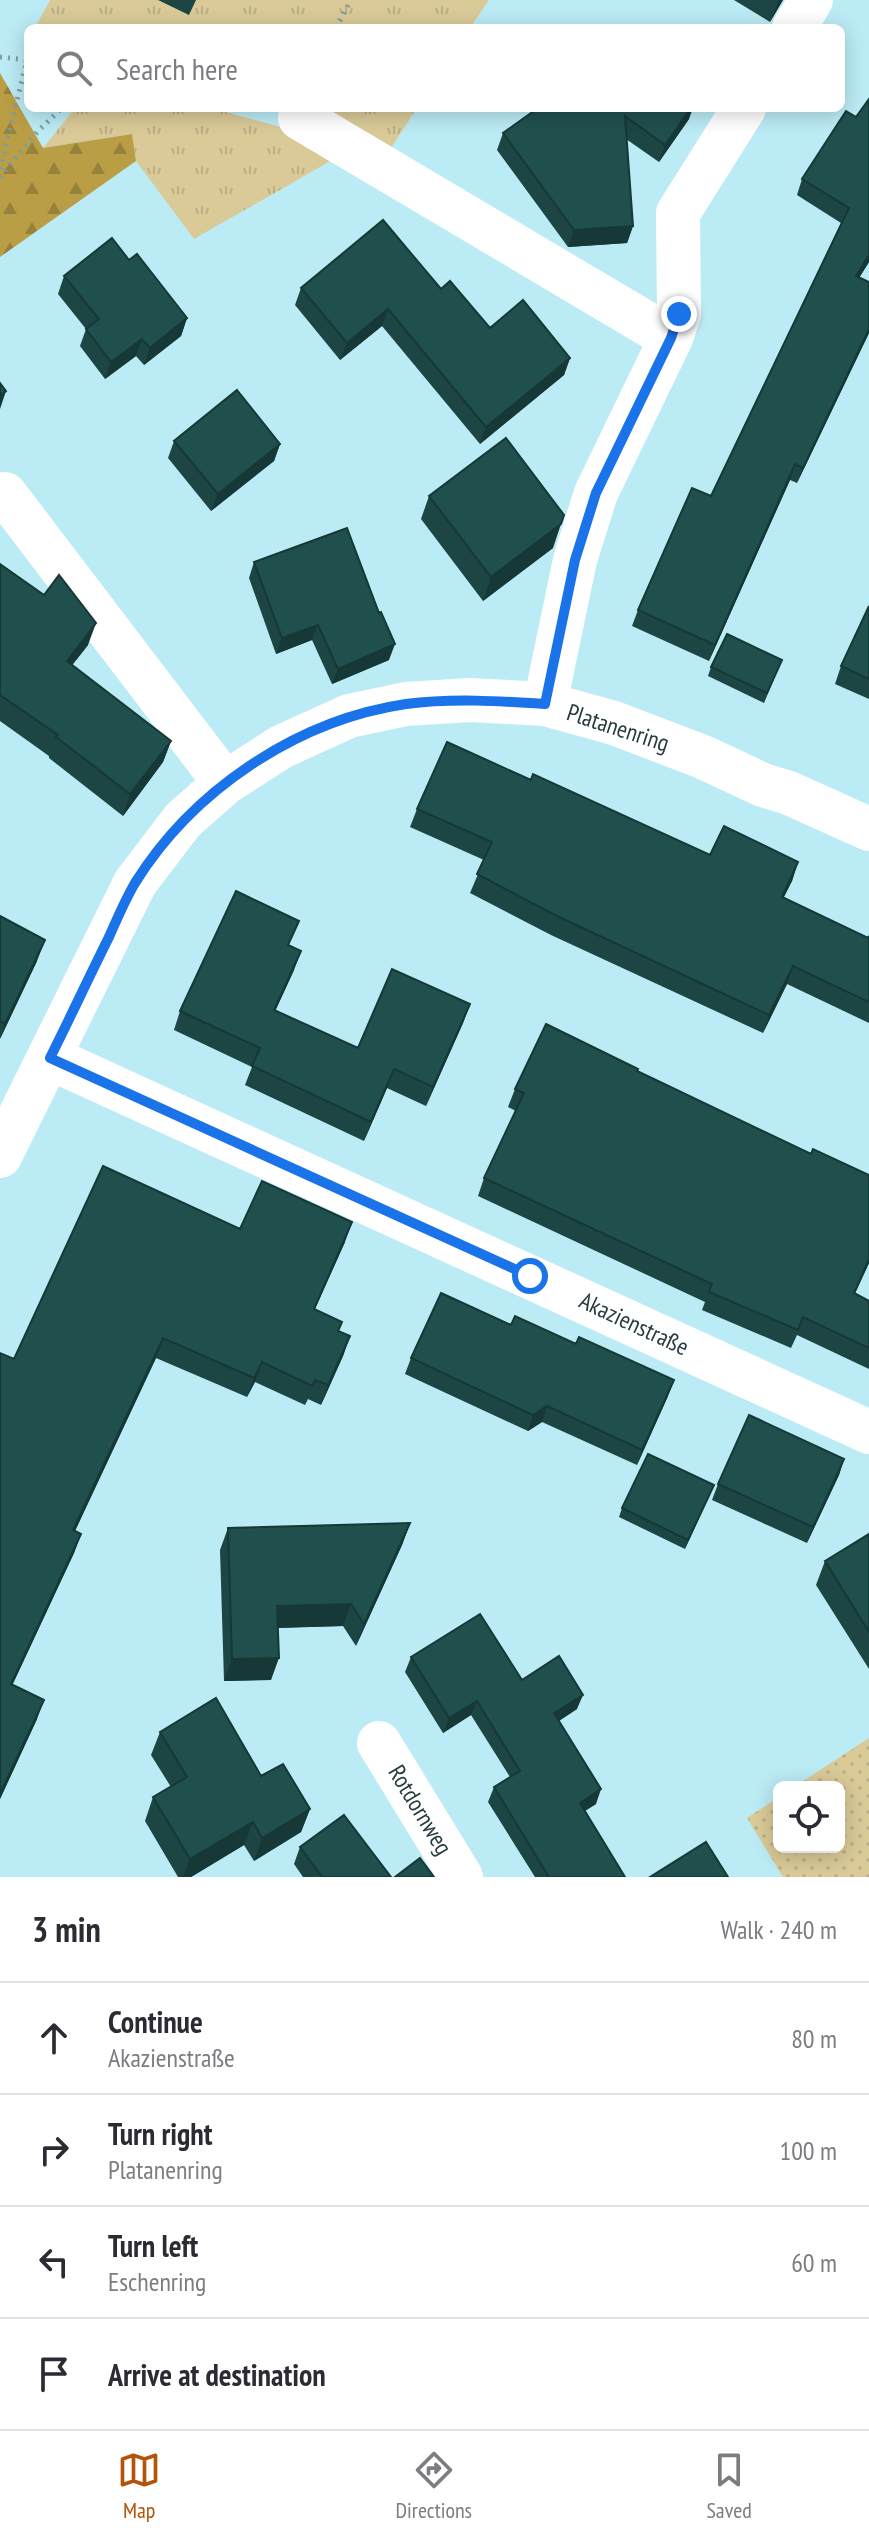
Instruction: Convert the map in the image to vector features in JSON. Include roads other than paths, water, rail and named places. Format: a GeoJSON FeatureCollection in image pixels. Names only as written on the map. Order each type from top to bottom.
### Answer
{"type":"FeatureCollection","features":[{"type":"Feature","properties":{"kind":"street"},"geometry":{"type":"LineString","coordinates":[[796,24],[811,0]]}},
{"type":"Feature","properties":{"kind":"street"},"geometry":{"type":"LineString","coordinates":[[545,704],[575,560],[596,493],[671,338],[679,314],[678,213],[741,112]]}},
{"type":"Feature","properties":{"kind":"street"},"geometry":{"type":"LineString","coordinates":[[300,118],[671,338]]}},
{"type":"Feature","properties":{"kind":"street"},"geometry":{"type":"LineString","coordinates":[[5,494],[225,783]]}},
{"type":"Feature","properties":{"kind":"street","name":"Platanenring"},"geometry":{"type":"LineString","coordinates":[[0,1156],[135,883],[183,820],[225,783],[281,747],[349,716],[406,704],[470,700],[545,704],[614,723],[703,757],[869,829]]}},
{"type":"Feature","properties":{"kind":"street","name":"Akazienstraße"},"geometry":{"type":"LineString","coordinates":[[50,1058],[869,1432]]}},
{"type":"Feature","properties":{"kind":"street","name":"Rotdornweg"},"geometry":{"type":"LineString","coordinates":[[379,1743],[461,1877]]}}]}
